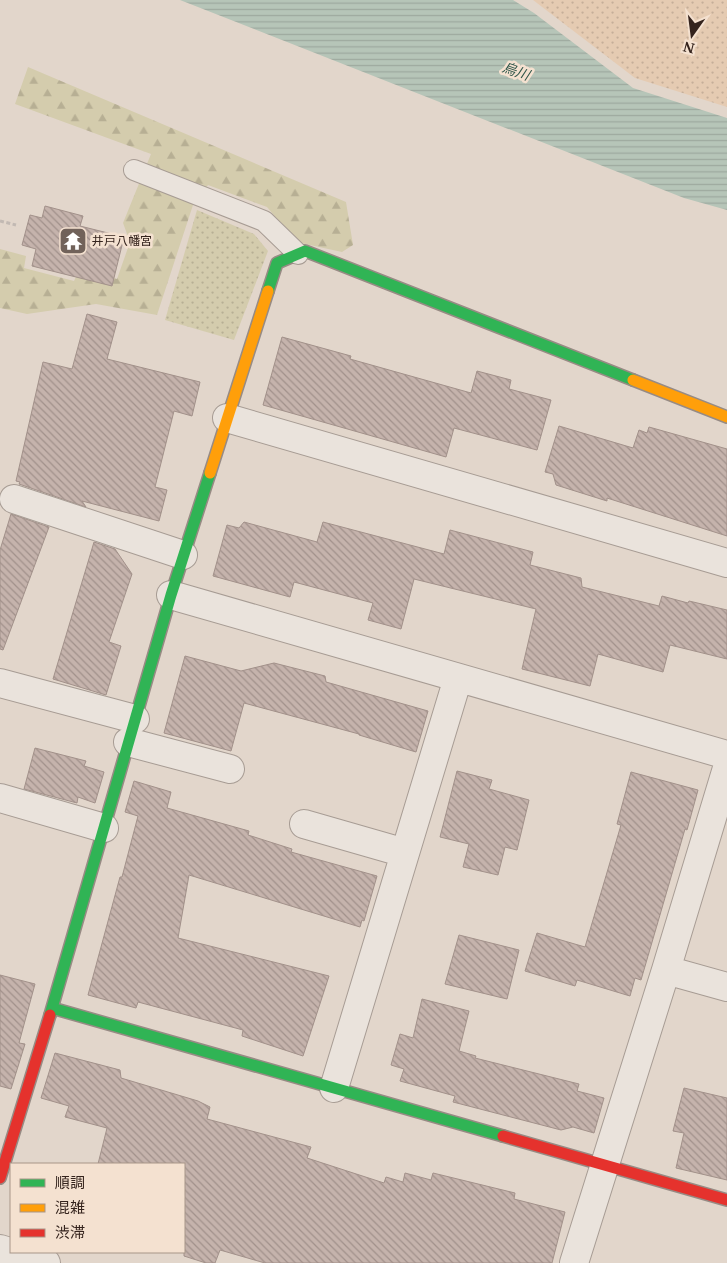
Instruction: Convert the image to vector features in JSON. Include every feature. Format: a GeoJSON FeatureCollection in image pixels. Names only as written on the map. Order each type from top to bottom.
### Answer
{"type":"FeatureCollection","features":[{"type":"Feature","properties":{"kind":"street"},"geometry":{"type":"LineString","coordinates":[[0,1178],[52,1008],[171,595],[277,263],[305,251],[727,417]]}},
{"type":"Feature","properties":{"kind":"street"},"geometry":{"type":"LineString","coordinates":[[227,418],[727,562]]}},
{"type":"Feature","properties":{"kind":"street"},"geometry":{"type":"LineString","coordinates":[[14,499],[184,555]]}},
{"type":"Feature","properties":{"kind":"street"},"geometry":{"type":"LineString","coordinates":[[171,595],[727,755]]}},
{"type":"Feature","properties":{"kind":"street"},"geometry":{"type":"LineString","coordinates":[[334,1088],[458,678]]}},
{"type":"Feature","properties":{"kind":"street"},"geometry":{"type":"LineString","coordinates":[[0,683],[230,769]]}},
{"type":"Feature","properties":{"kind":"street"},"geometry":{"type":"LineString","coordinates":[[574,1263],[727,768]]}},
{"type":"Feature","properties":{"kind":"street"},"geometry":{"type":"LineString","coordinates":[[0,798],[104,828]]}},
{"type":"Feature","properties":{"kind":"street"},"geometry":{"type":"LineString","coordinates":[[304,824],[405,853]]}},
{"type":"Feature","properties":{"kind":"street"},"geometry":{"type":"LineString","coordinates":[[666,970],[727,987]]}},
{"type":"Feature","properties":{"kind":"street"},"geometry":{"type":"LineString","coordinates":[[52,1008],[727,1200]]}},
{"type":"Feature","properties":{"kind":"street"},"geometry":{"type":"LineString","coordinates":[[13,1253],[46,1263]]}},
{"type":"Feature","properties":{"kind":"lane"},"geometry":{"type":"LineString","coordinates":[[134,170],[264,221],[298,254]]}},
{"type":"Feature","properties":{"kind":"path"},"geometry":{"type":"LineString","coordinates":[[0,221],[16,225]]}},
{"type":"Feature","properties":{"kind":"green space"},"geometry":{"type":"Polygon","coordinates":[[[28,67],[346,202],[353,245],[342,252],[296,242],[267,207],[208,185],[193,205],[157,315],[96,304],[27,314],[0,308],[0,249],[26,256],[24,268],[74,281],[80,268],[117,279],[130,242],[123,223],[151,154],[15,104],[28,67]]]}},
{"type":"Feature","properties":{"kind":"green space"},"geometry":{"type":"Polygon","coordinates":[[[197,210],[254,234],[268,251],[234,340],[165,320],[197,210]]]}},
{"type":"Feature","properties":{"kind":"sand"},"geometry":{"type":"Polygon","coordinates":[[[533,0],[727,0],[727,107],[635,78],[533,0]]]}},
{"type":"Feature","properties":{"kind":"water","name":"烏川"},"geometry":{"type":"Polygon","coordinates":[[[180,0],[513,0],[534,13],[633,88],[727,118],[727,210],[684,198],[180,0]]]}},
{"type":"Feature","properties":{"kind":"building","name":"井戸八幡宮"},"geometry":{"type":"Polygon","coordinates":[[[45,206],[83,216],[80,226],[124,237],[112,286],[32,266],[36,249],[22,245],[30,215],[42,218],[45,206]]]}},
{"type":"Feature","properties":{"kind":"building"},"geometry":{"type":"Polygon","coordinates":[[[87,314],[117,322],[107,359],[200,382],[192,416],[174,411],[155,487],[167,490],[159,521],[82,501],[86,507],[19,484],[20,482],[16,481],[43,362],[72,369],[87,314]]]}},
{"type":"Feature","properties":{"kind":"building"},"geometry":{"type":"Polygon","coordinates":[[[282,337],[351,356],[350,359],[471,393],[477,371],[511,380],[509,389],[551,400],[537,450],[454,428],[446,457],[263,405],[282,337]]]}},
{"type":"Feature","properties":{"kind":"building"},"geometry":{"type":"Polygon","coordinates":[[[559,426],[633,448],[639,430],[647,433],[649,427],[727,449],[727,536],[607,498],[607,501],[556,485],[553,474],[545,472],[559,426]]]}},
{"type":"Feature","properties":{"kind":"building"},"geometry":{"type":"Polygon","coordinates":[[[11,514],[49,527],[3,650],[0,649],[0,550],[11,514]]]}},
{"type":"Feature","properties":{"kind":"building"},"geometry":{"type":"Polygon","coordinates":[[[244,522],[317,542],[323,522],[444,554],[450,530],[533,552],[530,565],[581,578],[582,587],[659,606],[662,596],[727,610],[727,659],[670,645],[663,672],[598,654],[590,686],[522,669],[536,609],[414,579],[401,629],[368,620],[373,603],[294,582],[290,597],[213,576],[227,525],[239,528],[244,522]]]}},
{"type":"Feature","properties":{"kind":"building"},"geometry":{"type":"Polygon","coordinates":[[[94,542],[115,549],[132,574],[109,642],[121,646],[106,695],[53,679],[94,542]]]}},
{"type":"Feature","properties":{"kind":"building"},"geometry":{"type":"Polygon","coordinates":[[[185,656],[241,671],[274,663],[325,676],[326,682],[428,711],[416,752],[359,734],[244,703],[231,751],[164,733],[185,656]]]}},
{"type":"Feature","properties":{"kind":"building"},"geometry":{"type":"Polygon","coordinates":[[[35,748],[86,761],[84,766],[104,772],[95,803],[78,797],[77,803],[24,789],[35,748]]]}},
{"type":"Feature","properties":{"kind":"building"},"geometry":{"type":"Polygon","coordinates":[[[457,771],[492,780],[489,789],[529,800],[517,850],[505,847],[498,875],[463,867],[469,844],[440,837],[457,771]]]}},
{"type":"Feature","properties":{"kind":"building"},"geometry":{"type":"Polygon","coordinates":[[[631,772],[698,790],[641,980],[635,978],[630,996],[577,980],[575,986],[525,971],[537,933],[585,947],[621,825],[617,824],[631,772]]]}},
{"type":"Feature","properties":{"kind":"building"},"geometry":{"type":"Polygon","coordinates":[[[134,781],[171,792],[167,808],[249,831],[248,835],[292,849],[291,852],[377,876],[364,921],[362,920],[360,927],[189,875],[178,938],[329,976],[303,1056],[242,1036],[243,1030],[138,1002],[136,1008],[88,995],[138,816],[125,812],[134,781]]]}},
{"type":"Feature","properties":{"kind":"building"},"geometry":{"type":"Polygon","coordinates":[[[459,935],[519,950],[507,999],[445,984],[459,935]]]}},
{"type":"Feature","properties":{"kind":"building"},"geometry":{"type":"Polygon","coordinates":[[[0,975],[35,984],[19,1043],[25,1044],[11,1089],[0,1086],[0,975]]]}},
{"type":"Feature","properties":{"kind":"building"},"geometry":{"type":"Polygon","coordinates":[[[422,999],[469,1011],[459,1051],[476,1056],[475,1058],[579,1084],[577,1091],[604,1098],[594,1133],[573,1127],[561,1130],[453,1102],[455,1096],[400,1081],[404,1069],[391,1065],[400,1034],[413,1038],[422,999]]]}},
{"type":"Feature","properties":{"kind":"building"},"geometry":{"type":"Polygon","coordinates":[[[55,1053],[120,1070],[121,1078],[198,1101],[210,1107],[207,1119],[311,1147],[307,1158],[384,1183],[386,1177],[403,1182],[405,1173],[431,1180],[433,1173],[515,1193],[514,1199],[565,1212],[552,1263],[265,1263],[220,1250],[215,1263],[206,1263],[184,1256],[185,1163],[98,1163],[107,1128],[65,1117],[69,1106],[41,1098],[55,1053]]]}},
{"type":"Feature","properties":{"kind":"building"},"geometry":{"type":"Polygon","coordinates":[[[684,1088],[727,1098],[727,1180],[676,1168],[684,1133],[673,1131],[684,1088]]]}},
{"type":"Feature","properties":{"kind":"traffic: fast"},"geometry":{"type":"LineString","coordinates":[[268,291],[277,263],[305,251],[633,380]]}},
{"type":"Feature","properties":{"kind":"traffic: fast"},"geometry":{"type":"LineString","coordinates":[[50,1015],[171,595],[210,473]]}},
{"type":"Feature","properties":{"kind":"traffic: fast"},"geometry":{"type":"LineString","coordinates":[[52,1008],[503,1136]]}},
{"type":"Feature","properties":{"kind":"traffic: slow"},"geometry":{"type":"LineString","coordinates":[[210,473],[268,291]]}},
{"type":"Feature","properties":{"kind":"traffic: slow"},"geometry":{"type":"LineString","coordinates":[[633,380],[727,417]]}},
{"type":"Feature","properties":{"kind":"traffic: jam"},"geometry":{"type":"LineString","coordinates":[[0,1178],[50,1015]]}},
{"type":"Feature","properties":{"kind":"traffic: jam"},"geometry":{"type":"LineString","coordinates":[[503,1136],[727,1200]]}},
{"type":"Feature","properties":{"kind":"place","name":"井戸八幡宮"},"geometry":{"type":"Point","coordinates":[73,241]}}]}
